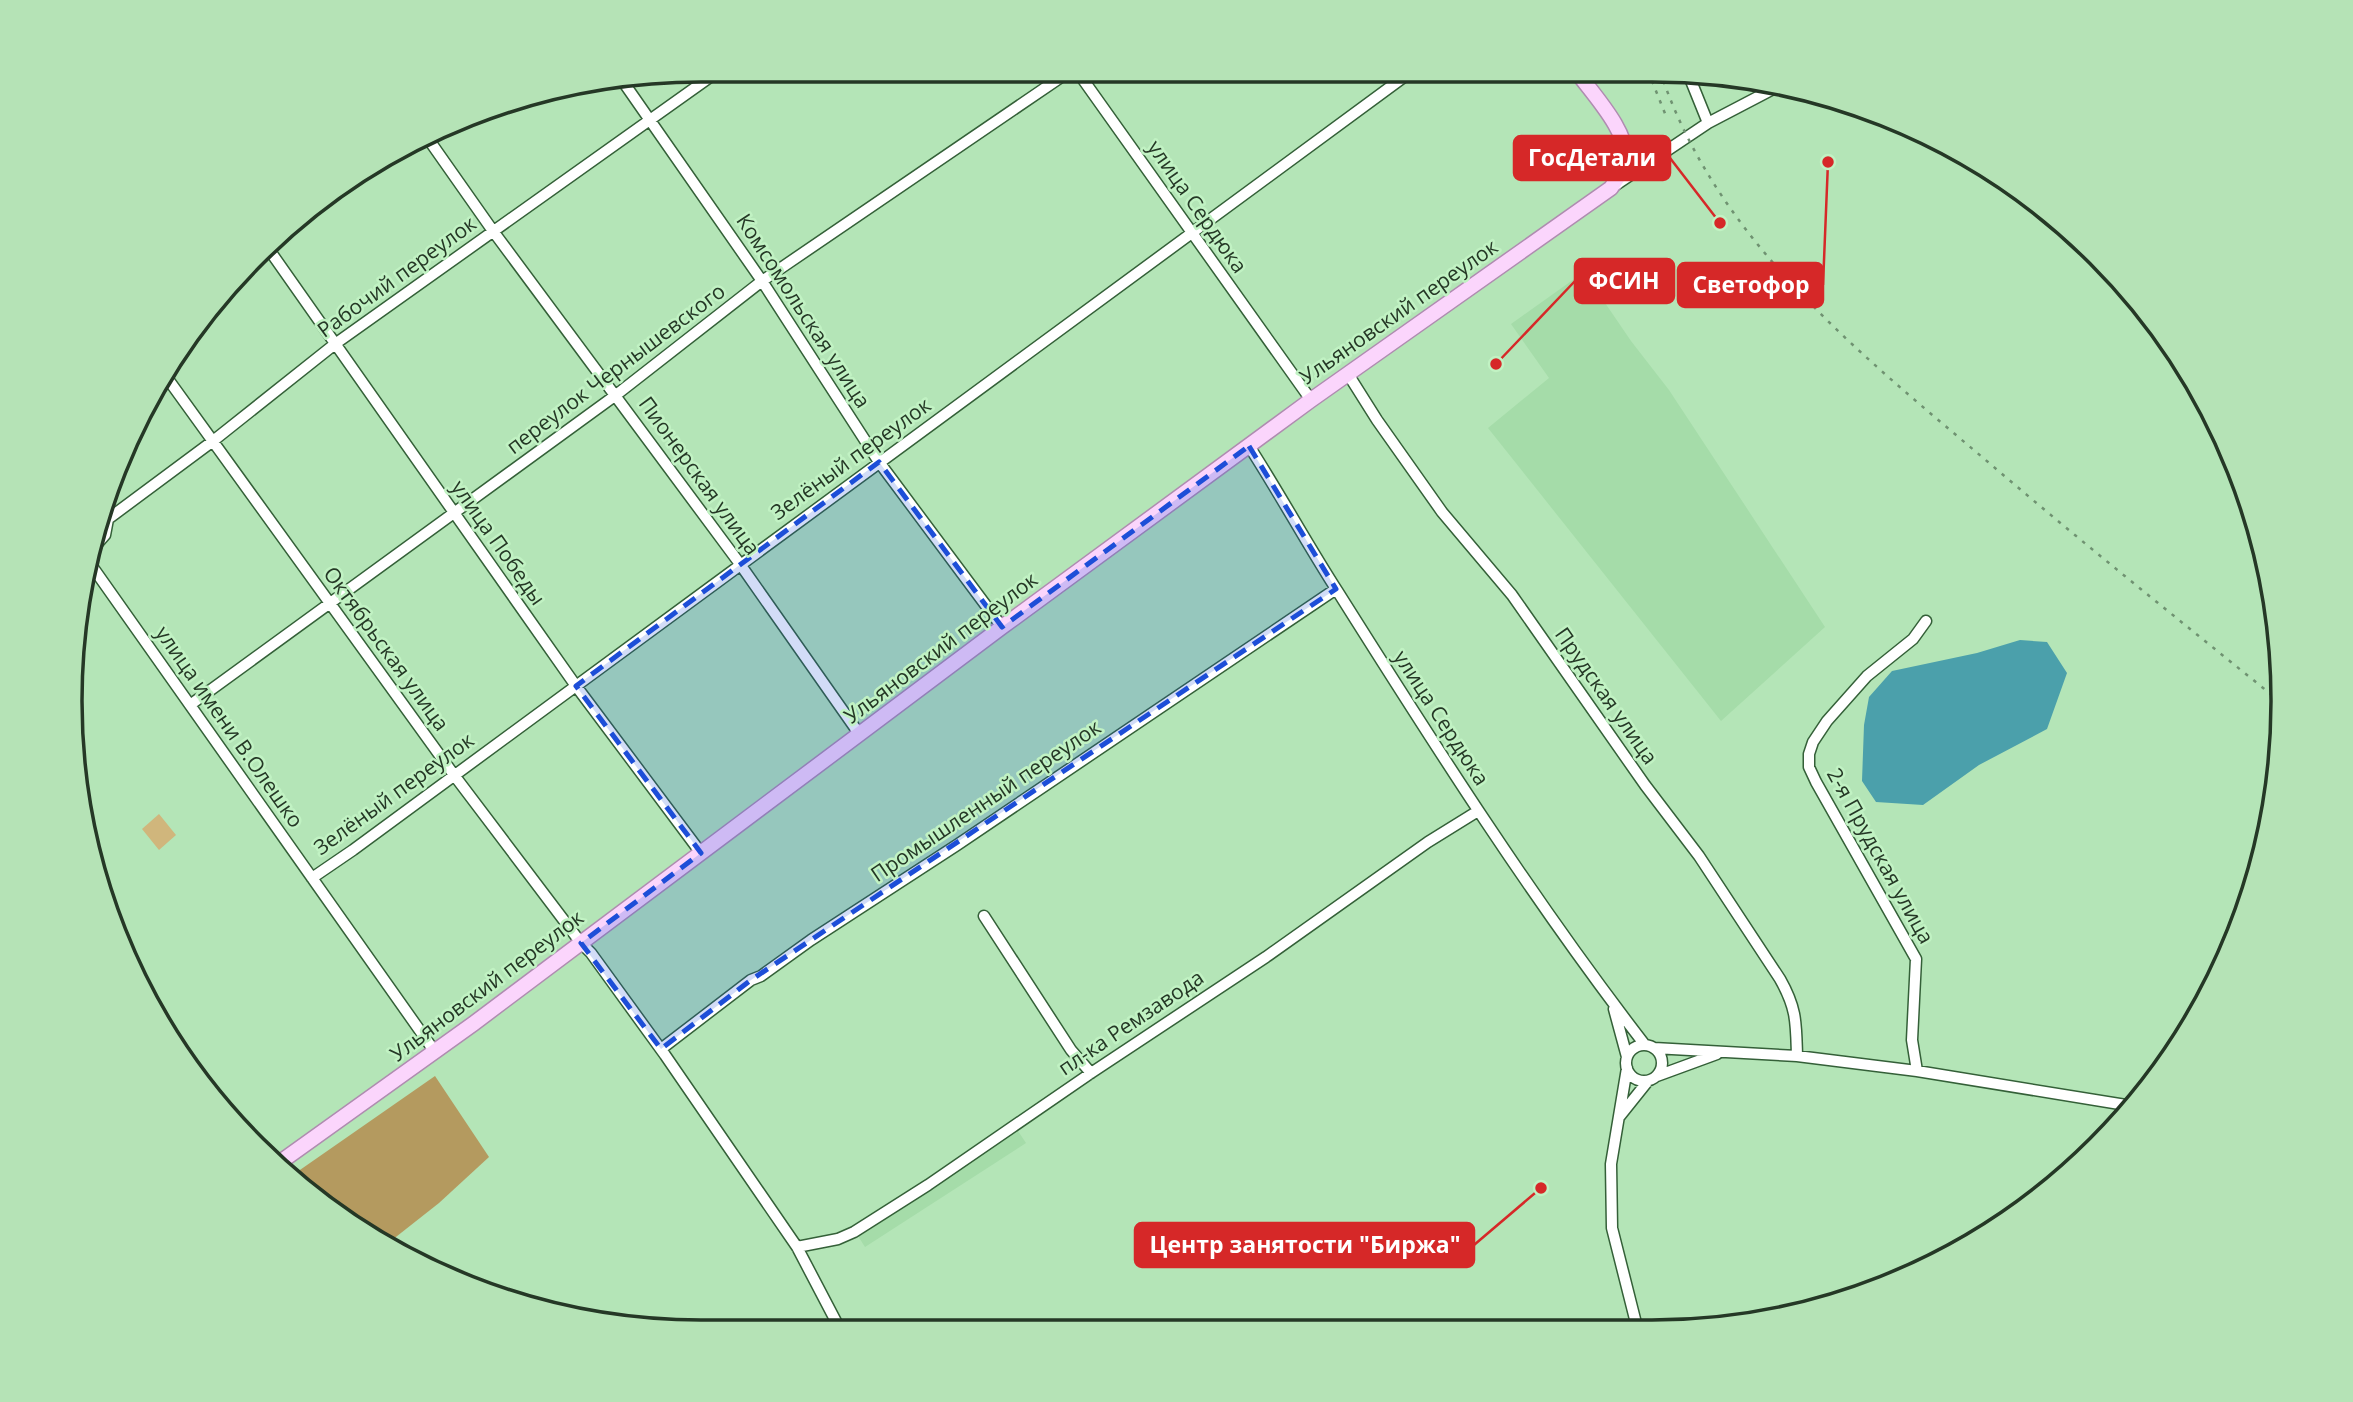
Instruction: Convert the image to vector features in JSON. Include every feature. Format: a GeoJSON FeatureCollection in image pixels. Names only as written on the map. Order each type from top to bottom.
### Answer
{"type":"FeatureCollection","features":[{"type":"Feature","properties":{"kind":"main road","name":"Ульяновский переулок"},"geometry":{"type":"LineString","coordinates":[[285,1159],[435,1052],[1002,627],[1311,400],[1611,188],[1625,164],[1626,151],[1622,135],[1584,82]]}},
{"type":"Feature","properties":{"kind":"street","name":"Рабочий переулок"},"geometry":{"type":"LineString","coordinates":[[112,513],[213,441],[335,344],[703,82]]}},
{"type":"Feature","properties":{"kind":"street","name":"переулок Чернышевского"},"geometry":{"type":"LineString","coordinates":[[190,705],[616,395],[762,281],[1054,82]]}},
{"type":"Feature","properties":{"kind":"street","name":"улица Сердюка"},"geometry":{"type":"LineString","coordinates":[[1085,82],[1311,400]]}},
{"type":"Feature","properties":{"kind":"street","name":"Зелёный переулок"},"geometry":{"type":"LineString","coordinates":[[312,878],[1397,82]]}},
{"type":"Feature","properties":{"kind":"street"},"geometry":{"type":"LineString","coordinates":[[1691,84],[1708,123]]}},
{"type":"Feature","properties":{"kind":"street","name":"Комсомольская улица"},"geometry":{"type":"LineString","coordinates":[[627,87],[762,281],[879,462],[1002,627]]}},
{"type":"Feature","properties":{"kind":"street"},"geometry":{"type":"LineString","coordinates":[[1611,188],[1708,123],[1766,93]]}},
{"type":"Feature","properties":{"kind":"street","name":"Пионерская улица"},"geometry":{"type":"LineString","coordinates":[[432,144],[493,232],[740,564],[860,735]]}},
{"type":"Feature","properties":{"kind":"street","name":"улица Победы"},"geometry":{"type":"LineString","coordinates":[[272,254],[576,686],[701,853]]}},
{"type":"Feature","properties":{"kind":"street","name":"Прудская улица"},"geometry":{"type":"LineString","coordinates":[[1348,374],[1442,512],[1512,595],[1645,785],[1699,856],[1780,979],[1792,1000],[1796,1017],[1797,1056]]}},
{"type":"Feature","properties":{"kind":"street","name":"Октябрьская улица"},"geometry":{"type":"LineString","coordinates":[[171,383],[454,775],[661,1049],[797,1247],[835,1320]]}},
{"type":"Feature","properties":{"kind":"street","name":"улица Сердюка"},"geometry":{"type":"LineString","coordinates":[[1249,446],[1336,589],[1478,811],[1613,1004],[1650,1046]]}},
{"type":"Feature","properties":{"kind":"street","name":"улица имени В.Олешко"},"geometry":{"type":"LineString","coordinates":[[96,572],[435,1052]]}},
{"type":"Feature","properties":{"kind":"street","name":"Промышленный переулок"},"geometry":{"type":"LineString","coordinates":[[661,1049],[751,980],[761,976],[811,940],[957,845],[1336,589]]}},
{"type":"Feature","properties":{"kind":"street","name":"2-я Прудская улица"},"geometry":{"type":"LineString","coordinates":[[1917,1071],[1912,1040],[1916,960],[1816,782],[1809,767],[1809,754],[1813,742],[1827,721],[1867,677],[1913,639],[1926,621]]}},
{"type":"Feature","properties":{"kind":"street","name":"пл-ка Ремзавода"},"geometry":{"type":"LineString","coordinates":[[797,1247],[838,1239],[853,1232],[984,1148],[1266,957],[1428,842],[1478,811]]}},
{"type":"Feature","properties":{"kind":"street"},"geometry":{"type":"LineString","coordinates":[[984,916],[1071,1050],[1091,1073]]}},
{"type":"Feature","properties":{"kind":"street"},"geometry":{"type":"LineString","coordinates":[[1613,1004],[1627,1063],[1637,1080],[1653,1079],[1723,1051]]}},
{"type":"Feature","properties":{"kind":"street"},"geometry":{"type":"LineString","coordinates":[[1635,1320],[1612,1228],[1611,1164],[1627,1063],[1634,1048],[1650,1046],[1797,1056],[1917,1071],[2121,1104]]}},
{"type":"Feature","properties":{"kind":"street"},"geometry":{"type":"LineString","coordinates":[[1618,1118],[1653,1079],[1662,1061],[1661,1056],[1650,1046]]}},
{"type":"Feature","properties":{"kind":"highlighted area"},"geometry":{"type":"Polygon","coordinates":[[[1249,446],[1336,589],[751,980],[661,1049],[581,943],[701,853],[576,686],[879,462],[1002,627],[1249,446]]]}},
{"type":"Feature","properties":{"kind":"shaded area"},"geometry":{"type":"Polygon","coordinates":[[[1584,272],[1631,341],[1669,390],[1825,627],[1721,721],[1488,428],[1549,378],[1511,324],[1584,272]]]}},
{"type":"Feature","properties":{"kind":"shaded area"},"geometry":{"type":"Polygon","coordinates":[[[159,814],[176,835],[159,850],[142,829],[159,814]]]}},
{"type":"Feature","properties":{"kind":"shaded area"},"geometry":{"type":"Polygon","coordinates":[[[435,1076],[489,1157],[439,1203],[394,1238],[324,1192],[299,1171],[435,1076]]]}},
{"type":"Feature","properties":{"kind":"shaded area"},"geometry":{"type":"Polygon","coordinates":[[[1018,1131],[1026,1143],[865,1247],[858,1236],[1018,1131]]]}},
{"type":"Feature","properties":{"kind":"water"},"geometry":{"type":"Polygon","coordinates":[[[2020,640],[2047,642],[2067,673],[2047,729],[1979,765],[1923,805],[1876,802],[1862,781],[1864,725],[1869,697],[1892,671],[1977,653],[2020,640]]]}},
{"type":"Feature","properties":{"kind":"railway"},"geometry":{"type":"LineString","coordinates":[[1652,82],[1666,116]]}},
{"type":"Feature","properties":{"kind":"railway"},"geometry":{"type":"LineString","coordinates":[[1665,83],[1685,132],[1717,188],[1754,240],[1796,289],[1842,335],[1939,421],[2271,694]]}},
{"type":"Feature","properties":{"kind":"place","name":"Светофор"},"geometry":{"type":"Point","coordinates":[1828,162]}},
{"type":"Feature","properties":{"kind":"place","name":"ГосДетали"},"geometry":{"type":"Point","coordinates":[1720,223]}},
{"type":"Feature","properties":{"kind":"place","name":"ФСИН"},"geometry":{"type":"Point","coordinates":[1496,364]}},
{"type":"Feature","properties":{"kind":"place","name":"Центр занятости \"Биржа\""},"geometry":{"type":"Point","coordinates":[1541,1188]}}]}
